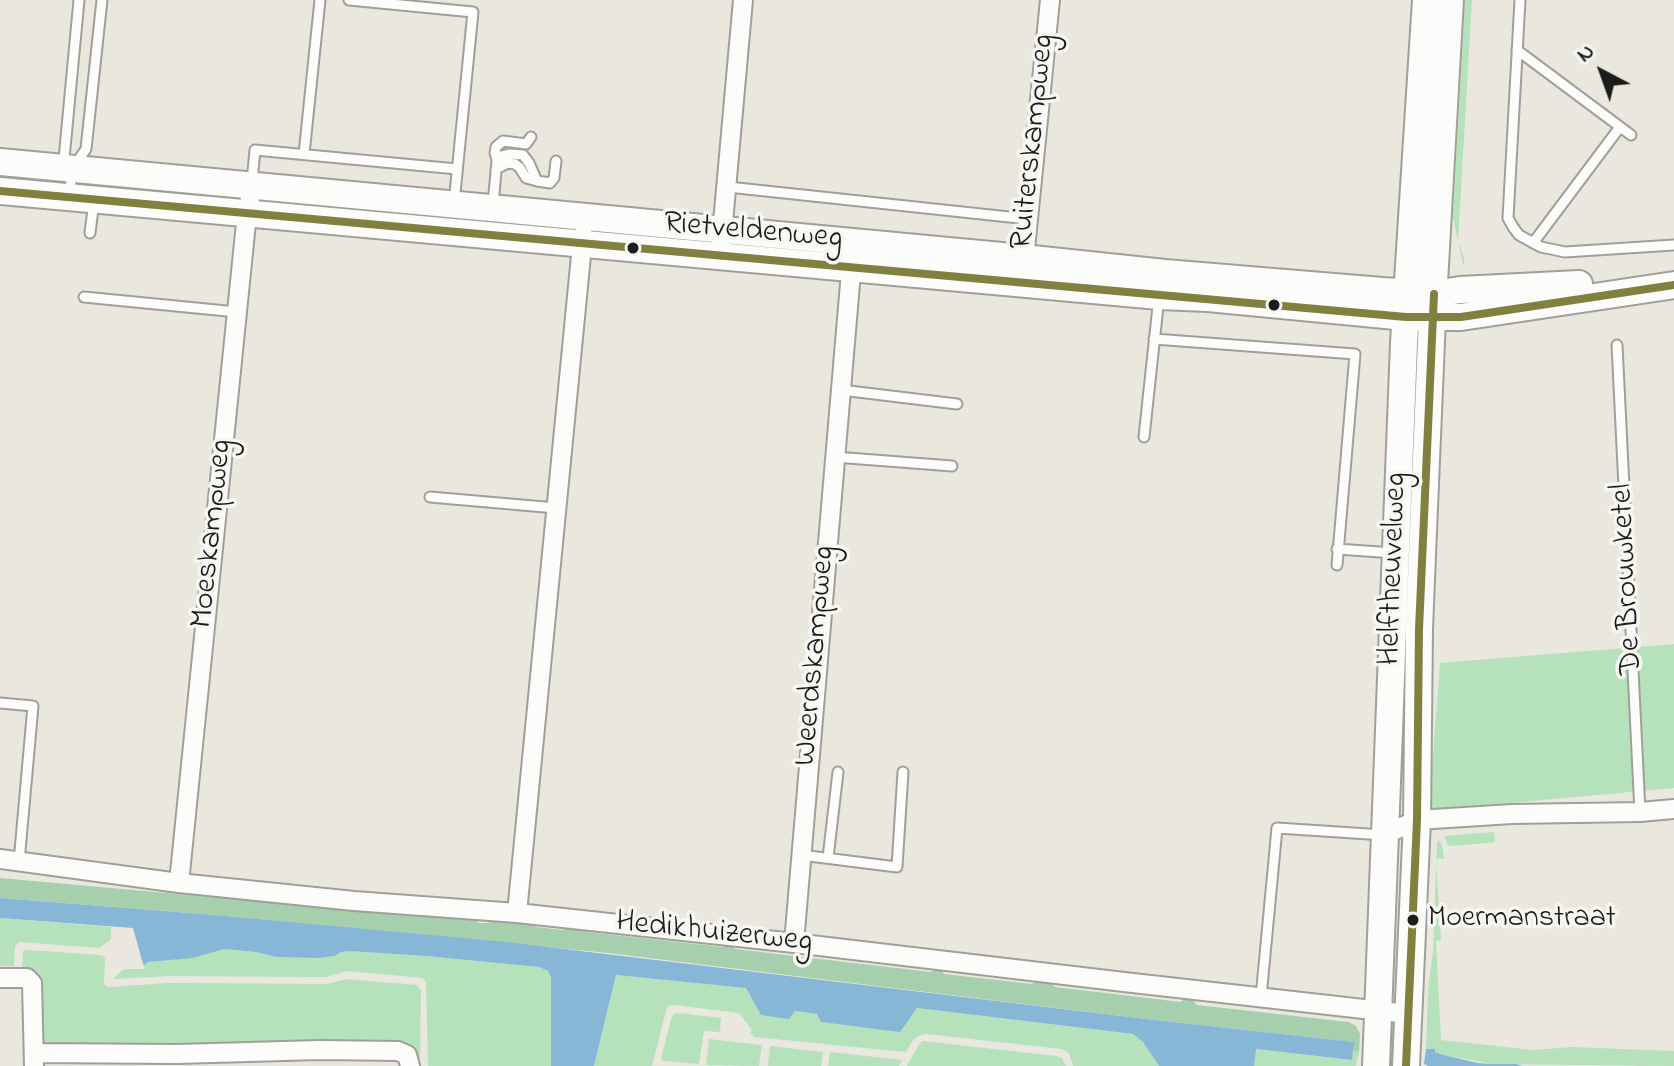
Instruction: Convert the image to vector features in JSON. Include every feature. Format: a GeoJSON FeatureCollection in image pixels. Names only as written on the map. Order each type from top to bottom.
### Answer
{"type":"FeatureCollection","features":[{"type":"Feature","properties":{"kind":"main road"},"geometry":{"type":"LineString","coordinates":[[1420,305],[1426,0]]}},
{"type":"Feature","properties":{"kind":"main road"},"geometry":{"type":"LineString","coordinates":[[1420,305],[1450,0]]}},
{"type":"Feature","properties":{"kind":"main road","name":"Rietveldenweg"},"geometry":{"type":"LineString","coordinates":[[0,162],[493,208],[583,230]]}},
{"type":"Feature","properties":{"kind":"main road","name":"Rietveldenweg"},"geometry":{"type":"LineString","coordinates":[[0,191],[247,213],[583,230],[1022,271],[1165,273],[1420,305],[1461,317],[1674,285]]}},
{"type":"Feature","properties":{"kind":"main road","name":"Rietveldenweg"},"geometry":{"type":"LineString","coordinates":[[1022,271],[1159,296],[1420,305],[1460,290],[1674,278]]}},
{"type":"Feature","properties":{"kind":"main road","name":"Helftheuvelweg"},"geometry":{"type":"LineString","coordinates":[[1376,1066],[1395,553],[1420,305]]}},
{"type":"Feature","properties":{"kind":"main road","name":"Helftheuvelweg"},"geometry":{"type":"LineString","coordinates":[[1406,1066],[1417,820],[1422,555],[1420,305]]}},
{"type":"Feature","properties":{"kind":"street"},"geometry":{"type":"LineString","coordinates":[[722,243],[743,0]]}},
{"type":"Feature","properties":{"kind":"street","name":"Ruiterskampweg"},"geometry":{"type":"LineString","coordinates":[[1022,271],[1050,0]]}},
{"type":"Feature","properties":{"kind":"street","name":"Moeskampweg"},"geometry":{"type":"LineString","coordinates":[[179,883],[252,186]]}},
{"type":"Feature","properties":{"kind":"street"},"geometry":{"type":"LineString","coordinates":[[517,913],[583,230]]}},
{"type":"Feature","properties":{"kind":"street","name":"Weerdskampweg"},"geometry":{"type":"LineString","coordinates":[[794,943],[852,255]]}},
{"type":"Feature","properties":{"kind":"street"},"geometry":{"type":"LineString","coordinates":[[1384,835],[1417,820],[1674,809]]}},
{"type":"Feature","properties":{"kind":"street","name":"Hedikhuizerweg"},"geometry":{"type":"LineString","coordinates":[[9,861],[179,883],[354,901],[517,913],[794,943],[1408,1014]]}},
{"type":"Feature","properties":{"kind":"street"},"geometry":{"type":"LineString","coordinates":[[9,978],[27,978],[32,983],[34,1059],[320,1050],[398,1051],[407,1055],[410,1066]]}},
{"type":"Feature","properties":{"kind":"lane"},"geometry":{"type":"LineString","coordinates":[[79,0],[64,159],[73,168],[90,233]]}},
{"type":"Feature","properties":{"kind":"lane"},"geometry":{"type":"LineString","coordinates":[[73,168],[86,149],[102,0]]}},
{"type":"Feature","properties":{"kind":"lane"},"geometry":{"type":"LineString","coordinates":[[304,154],[320,0]]}},
{"type":"Feature","properties":{"kind":"lane"},"geometry":{"type":"LineString","coordinates":[[349,0],[473,12],[454,205]]}},
{"type":"Feature","properties":{"kind":"lane"},"geometry":{"type":"LineString","coordinates":[[1520,0],[1508,218],[1519,235],[1533,243],[1565,252],[1674,245]]}},
{"type":"Feature","properties":{"kind":"lane"},"geometry":{"type":"LineString","coordinates":[[1517,50],[1631,135]]}},
{"type":"Feature","properties":{"kind":"lane"},"geometry":{"type":"LineString","coordinates":[[1533,243],[1620,127]]}},
{"type":"Feature","properties":{"kind":"lane"},"geometry":{"type":"LineString","coordinates":[[493,208],[498,144],[507,140],[526,144],[531,137]]}},
{"type":"Feature","properties":{"kind":"lane"},"geometry":{"type":"LineString","coordinates":[[252,186],[255,150],[457,169]]}},
{"type":"Feature","properties":{"kind":"lane"},"geometry":{"type":"LineString","coordinates":[[496,165],[515,164],[526,178],[550,183],[556,161]]}},
{"type":"Feature","properties":{"kind":"lane","name":"Rietveldenweg"},"geometry":{"type":"LineString","coordinates":[[728,187],[1028,219]]}},
{"type":"Feature","properties":{"kind":"lane"},"geometry":{"type":"LineString","coordinates":[[1144,437],[1159,296]]}},
{"type":"Feature","properties":{"kind":"lane"},"geometry":{"type":"LineString","coordinates":[[84,297],[237,312]]}},
{"type":"Feature","properties":{"kind":"lane"},"geometry":{"type":"LineString","coordinates":[[1154,339],[1355,354],[1337,565]]}},
{"type":"Feature","properties":{"kind":"lane","name":"De Brouwketel"},"geometry":{"type":"LineString","coordinates":[[1617,345],[1640,812]]}},
{"type":"Feature","properties":{"kind":"lane"},"geometry":{"type":"LineString","coordinates":[[840,390],[957,404]]}},
{"type":"Feature","properties":{"kind":"lane"},"geometry":{"type":"LineString","coordinates":[[835,457],[952,466]]}},
{"type":"Feature","properties":{"kind":"lane"},"geometry":{"type":"LineString","coordinates":[[430,497],[556,508]]}},
{"type":"Feature","properties":{"kind":"lane"},"geometry":{"type":"LineString","coordinates":[[1337,549],[1422,555]]}},
{"type":"Feature","properties":{"kind":"lane","name":"Hedikhuizerweg"},"geometry":{"type":"LineString","coordinates":[[0,703],[33,706],[9,861]]}},
{"type":"Feature","properties":{"kind":"lane","name":"Weerdskampweg"},"geometry":{"type":"LineString","coordinates":[[828,858],[838,772]]}},
{"type":"Feature","properties":{"kind":"lane"},"geometry":{"type":"LineString","coordinates":[[800,855],[897,867],[903,772]]}},
{"type":"Feature","properties":{"kind":"lane"},"geometry":{"type":"LineString","coordinates":[[1261,997],[1277,828],[1384,835]]}},
{"type":"Feature","properties":{"kind":"green space"},"geometry":{"type":"Polygon","coordinates":[[[1465,0],[1472,0],[1458,241],[1453,217],[1465,0]]]}},
{"type":"Feature","properties":{"kind":"green space"},"geometry":{"type":"Polygon","coordinates":[[[1674,644],[1674,788],[1429,808],[1440,663],[1674,644]]]}},
{"type":"Feature","properties":{"kind":"green space"},"geometry":{"type":"Polygon","coordinates":[[[1494,832],[1495,842],[1487,843],[1448,846],[1444,836],[1494,832]]]}},
{"type":"Feature","properties":{"kind":"green space"},"geometry":{"type":"Polygon","coordinates":[[[1439,840],[1444,859],[1436,859],[1437,842],[1439,840]]]}},
{"type":"Feature","properties":{"kind":"green space"},"geometry":{"type":"Polygon","coordinates":[[[1436,863],[1441,940],[1436,941],[1441,1040],[1533,1050],[1572,1047],[1674,1051],[1674,1066],[1492,1064],[1426,1049],[1436,863]]]}},
{"type":"Feature","properties":{"kind":"green space"},"geometry":{"type":"Polygon","coordinates":[[[0,878],[289,904],[298,896],[307,897],[315,907],[467,920],[463,913],[470,912],[479,923],[489,923],[484,916],[527,920],[536,927],[563,930],[572,922],[580,922],[587,932],[723,947],[719,940],[727,939],[735,949],[931,972],[939,968],[944,974],[1032,984],[1037,980],[1050,981],[1055,987],[1181,1002],[1186,997],[1197,1005],[1349,1022],[1356,1026],[1360,1034],[1359,1052],[1353,1051],[1353,1042],[608,953],[215,915],[0,898],[0,878]]]}},
{"type":"Feature","properties":{"kind":"green space"},"geometry":{"type":"Polygon","coordinates":[[[0,918],[111,927],[111,939],[99,948],[19,942],[15,947],[14,966],[0,966],[0,918]]]}},
{"type":"Feature","properties":{"kind":"green space"},"geometry":{"type":"Polygon","coordinates":[[[225,949],[276,957],[318,958],[349,951],[539,967],[548,971],[551,978],[551,1066],[428,1066],[426,983],[423,978],[347,971],[326,977],[170,976],[113,979],[124,969],[145,969],[143,964],[148,962],[225,949]]]}},
{"type":"Feature","properties":{"kind":"green space"},"geometry":{"type":"Polygon","coordinates":[[[27,950],[102,955],[105,958],[104,984],[108,987],[170,983],[327,984],[347,979],[417,985],[421,990],[420,1059],[45,1046],[41,1042],[22,974],[23,953],[27,950]]]}},
{"type":"Feature","properties":{"kind":"green space"},"geometry":{"type":"Polygon","coordinates":[[[616,975],[747,988],[795,1011],[817,1014],[821,1022],[900,1031],[916,1008],[1133,1034],[1143,1042],[1159,1066],[1073,1066],[1068,1052],[1062,1049],[927,1034],[913,1040],[906,1052],[754,1037],[739,1013],[674,1005],[668,1006],[666,1011],[652,1066],[594,1066],[616,975]]]}},
{"type":"Feature","properties":{"kind":"green space"},"geometry":{"type":"Polygon","coordinates":[[[679,1013],[721,1018],[720,1032],[704,1031],[699,1064],[661,1059],[671,1019],[679,1013]]]}},
{"type":"Feature","properties":{"kind":"green space"},"geometry":{"type":"Polygon","coordinates":[[[709,1039],[762,1045],[759,1066],[706,1065],[709,1039]]]}},
{"type":"Feature","properties":{"kind":"green space"},"geometry":{"type":"Polygon","coordinates":[[[923,1041],[1056,1056],[1062,1058],[1066,1066],[907,1066],[923,1041]]]}},
{"type":"Feature","properties":{"kind":"green space"},"geometry":{"type":"Polygon","coordinates":[[[770,1046],[823,1052],[821,1066],[768,1066],[770,1046]]]}},
{"type":"Feature","properties":{"kind":"green space"},"geometry":{"type":"Polygon","coordinates":[[[1255,1049],[1352,1060],[1353,1051],[1359,1052],[1356,1066],[1254,1066],[1255,1049]]]}},
{"type":"Feature","properties":{"kind":"green space"},"geometry":{"type":"Polygon","coordinates":[[[830,1052],[902,1060],[899,1066],[828,1066],[830,1052]]]}},
{"type":"Feature","properties":{"kind":"water"},"geometry":{"type":"Polygon","coordinates":[[[0,898],[506,942],[1354,1042],[1352,1060],[1256,1049],[1254,1066],[1159,1066],[1143,1042],[1133,1034],[917,1008],[900,1032],[821,1022],[817,1014],[795,1011],[789,1019],[761,1015],[746,988],[616,975],[594,1066],[551,1066],[551,978],[548,971],[539,967],[349,951],[318,958],[276,957],[225,949],[145,965],[133,928],[0,918],[0,898]]]}},
{"type":"Feature","properties":{"kind":"water"},"geometry":{"type":"Polygon","coordinates":[[[1426,1049],[1478,1063],[1523,1066],[1428,1066],[1424,1064],[1426,1049]]]}},
{"type":"Feature","properties":{"kind":"transit line"},"geometry":{"type":"LineString","coordinates":[[0,191],[1406,317],[1461,317],[1674,285]]}},
{"type":"Feature","properties":{"kind":"transit line"},"geometry":{"type":"LineString","coordinates":[[1406,1066],[1417,820],[1419,629],[1434,294]]}},
{"type":"Feature","properties":{"kind":"place","name":"Moermanstraat"},"geometry":{"type":"Point","coordinates":[1413,920]}}]}
